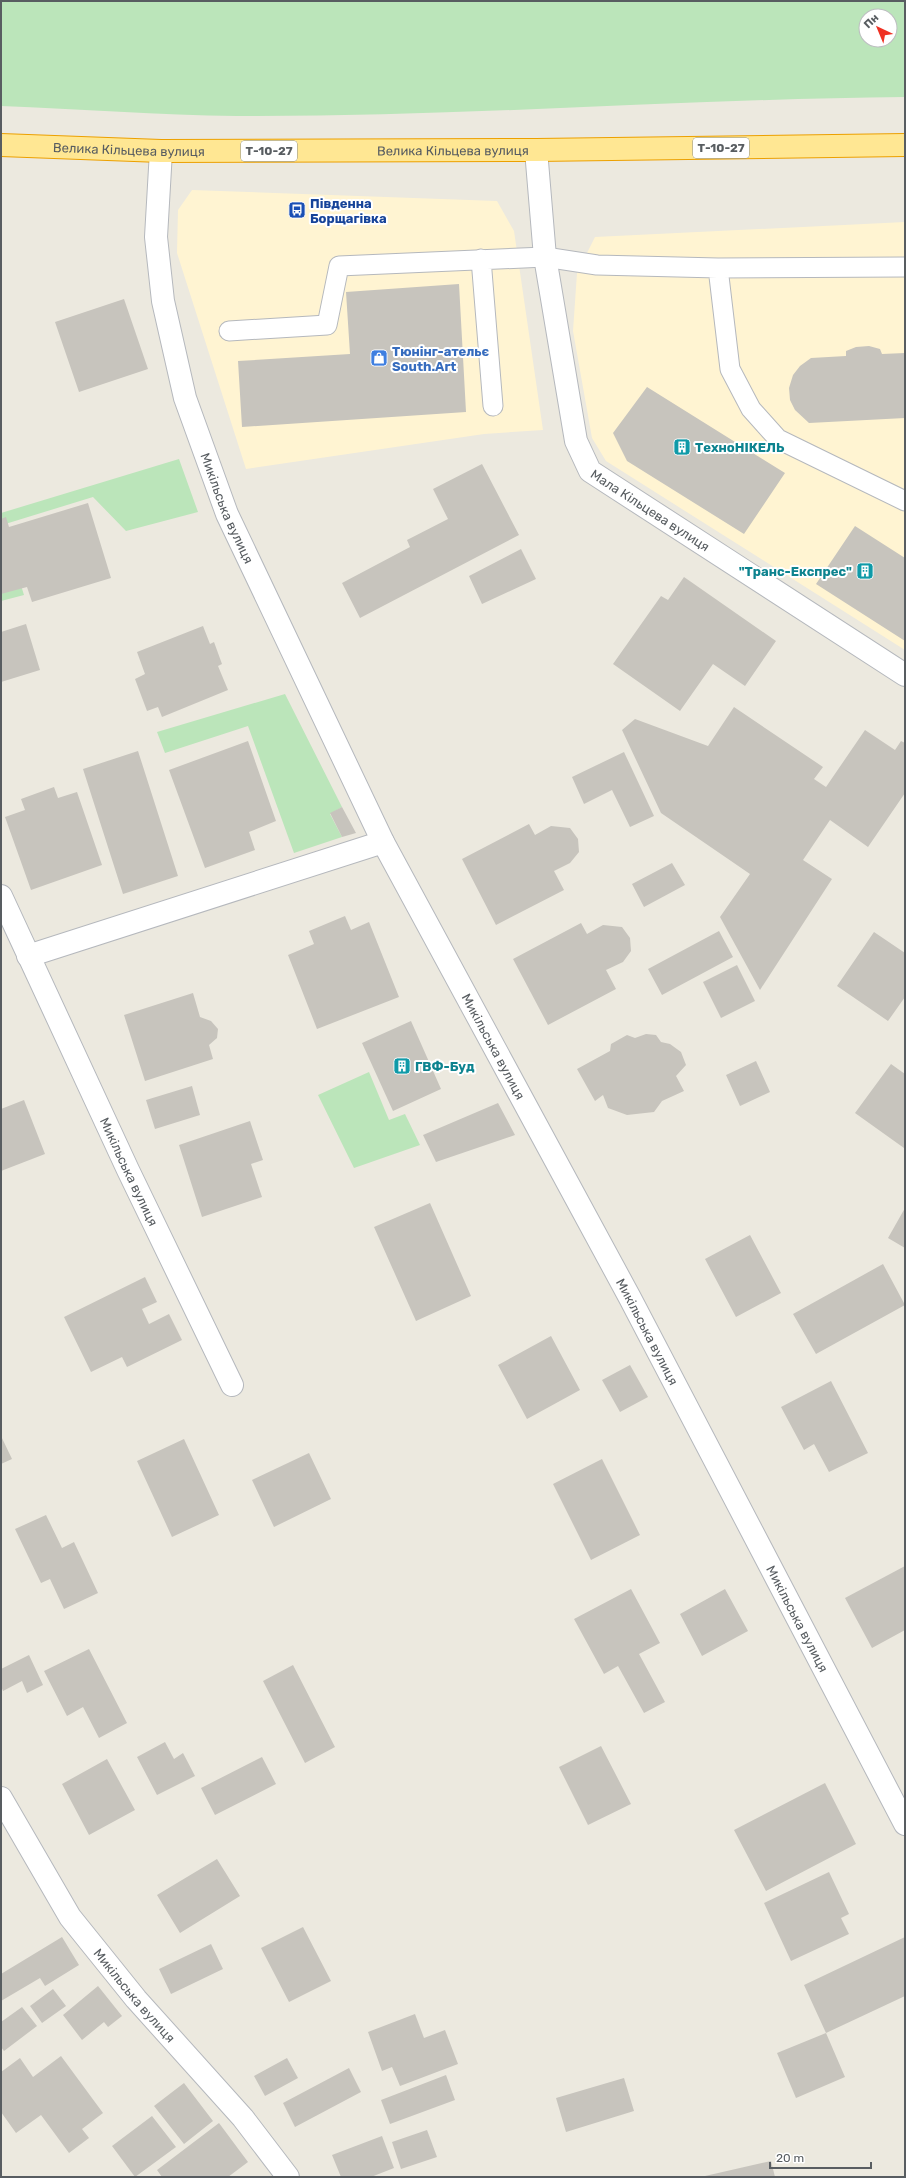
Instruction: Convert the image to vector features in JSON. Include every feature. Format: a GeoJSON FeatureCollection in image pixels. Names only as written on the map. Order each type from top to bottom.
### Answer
{"type":"FeatureCollection","features":[{"type":"Feature","properties":{"kind":"highway","name":"Велика Кільцева вулиця"},"geometry":{"type":"LineString","coordinates":[[1,145],[161,151],[536,150],[905,145]]}},
{"type":"Feature","properties":{"kind":"street","name":"Мала Кільцева вулиця"},"geometry":{"type":"LineString","coordinates":[[536,150],[545,257],[576,441],[590,471],[905,675]]}},
{"type":"Feature","properties":{"kind":"street","name":"Микільська вулиця"},"geometry":{"type":"LineString","coordinates":[[161,151],[156,237],[163,301],[185,398],[227,514],[383,842],[630,1298],[905,1824]]}},
{"type":"Feature","properties":{"kind":"street"},"geometry":{"type":"LineString","coordinates":[[28,956],[383,842]]}},
{"type":"Feature","properties":{"kind":"street","name":"Микільська вулиця"},"geometry":{"type":"LineString","coordinates":[[1,896],[128,1170],[232,1386]]}},
{"type":"Feature","properties":{"kind":"street","name":"Микільська вулиця"},"geometry":{"type":"LineString","coordinates":[[1,1798],[70,1917],[136,1999],[244,2118],[288,2177]]}},
{"type":"Feature","properties":{"kind":"lane"},"geometry":{"type":"LineString","coordinates":[[229,331],[327,325],[339,266],[545,257],[597,265],[718,268],[905,267]]}},
{"type":"Feature","properties":{"kind":"lane"},"geometry":{"type":"LineString","coordinates":[[481,259],[493,406]]}},
{"type":"Feature","properties":{"kind":"lane"},"geometry":{"type":"LineString","coordinates":[[718,268],[730,369],[751,409],[778,439],[905,501]]}},
{"type":"Feature","properties":{"kind":"shaded area"},"geometry":{"type":"Polygon","coordinates":[[[192,190],[497,201],[514,231],[543,430],[484,434],[246,469],[177,253],[178,210],[192,190]]]}},
{"type":"Feature","properties":{"kind":"shaded area"},"geometry":{"type":"Polygon","coordinates":[[[905,222],[905,650],[606,461],[592,438],[573,331],[577,273],[595,237],[905,222]]]}},
{"type":"Feature","properties":{"kind":"green space"},"geometry":{"type":"Polygon","coordinates":[[[1,1],[905,2],[905,97],[821,98],[321,116],[237,116],[1,106],[1,1]]]}},
{"type":"Feature","properties":{"kind":"green space"},"geometry":{"type":"Polygon","coordinates":[[[179,459],[198,512],[126,531],[93,497],[2,525],[24,595],[1,601],[1,513],[179,459]]]}},
{"type":"Feature","properties":{"kind":"green space"},"geometry":{"type":"Polygon","coordinates":[[[285,694],[342,807],[330,814],[342,837],[294,853],[248,726],[165,753],[157,732],[285,694]]]}},
{"type":"Feature","properties":{"kind":"green space"},"geometry":{"type":"Polygon","coordinates":[[[369,1072],[389,1120],[405,1114],[420,1145],[354,1168],[318,1095],[369,1072]]]}},
{"type":"Feature","properties":{"kind":"building","name":"Тюнінг-ательє South.Art"},"geometry":{"type":"Polygon","coordinates":[[[459,284],[466,412],[242,427],[238,361],[350,354],[346,292],[459,284]]]}},
{"type":"Feature","properties":{"kind":"building"},"geometry":{"type":"Polygon","coordinates":[[[124,299],[148,369],[79,392],[55,322],[124,299]]]}},
{"type":"Feature","properties":{"kind":"building"},"geometry":{"type":"Polygon","coordinates":[[[869,346],[880,349],[882,354],[905,353],[905,418],[809,423],[795,410],[790,400],[789,388],[793,375],[800,366],[811,358],[846,356],[846,351],[856,347],[869,346]]]}},
{"type":"Feature","properties":{"kind":"building","name":"ТехноНІКЕЛЬ"},"geometry":{"type":"Polygon","coordinates":[[[647,387],[785,473],[744,534],[627,461],[613,433],[647,387]]]}},
{"type":"Feature","properties":{"kind":"building"},"geometry":{"type":"Polygon","coordinates":[[[482,464],[519,535],[360,618],[342,583],[410,547],[407,540],[448,519],[433,489],[482,464]]]}},
{"type":"Feature","properties":{"kind":"building"},"geometry":{"type":"Polygon","coordinates":[[[88,503],[111,578],[32,602],[27,587],[1,594],[1,519],[6,517],[9,527],[88,503]]]}},
{"type":"Feature","properties":{"kind":"building","name":"\"Транс-Експрес\""},"geometry":{"type":"Polygon","coordinates":[[[855,526],[905,558],[905,641],[816,584],[855,526]]]}},
{"type":"Feature","properties":{"kind":"building"},"geometry":{"type":"Polygon","coordinates":[[[521,549],[536,579],[482,604],[469,576],[521,549]]]}},
{"type":"Feature","properties":{"kind":"building"},"geometry":{"type":"Polygon","coordinates":[[[684,577],[776,641],[745,686],[713,664],[680,711],[613,664],[661,596],[668,600],[684,577]]]}},
{"type":"Feature","properties":{"kind":"building"},"geometry":{"type":"Polygon","coordinates":[[[26,624],[40,670],[1,682],[1,632],[26,624]]]}},
{"type":"Feature","properties":{"kind":"building"},"geometry":{"type":"Polygon","coordinates":[[[203,626],[210,644],[214,642],[222,664],[218,666],[228,690],[162,717],[158,707],[147,711],[135,679],[145,674],[137,652],[203,626]]]}},
{"type":"Feature","properties":{"kind":"building"},"geometry":{"type":"Polygon","coordinates":[[[734,707],[823,767],[814,779],[826,787],[865,730],[895,750],[901,741],[905,743],[905,793],[868,847],[830,820],[803,860],[832,879],[760,990],[720,917],[750,874],[661,813],[622,730],[635,719],[708,746],[734,707]]]}},
{"type":"Feature","properties":{"kind":"building"},"geometry":{"type":"Polygon","coordinates":[[[248,741],[276,821],[249,832],[255,850],[205,868],[169,770],[248,741]]]}},
{"type":"Feature","properties":{"kind":"building"},"geometry":{"type":"Polygon","coordinates":[[[138,751],[178,876],[123,894],[83,769],[138,751]]]}},
{"type":"Feature","properties":{"kind":"building"},"geometry":{"type":"Polygon","coordinates":[[[624,752],[654,816],[630,827],[612,790],[584,804],[572,777],[624,752]]]}},
{"type":"Feature","properties":{"kind":"building"},"geometry":{"type":"Polygon","coordinates":[[[54,787],[58,798],[77,792],[102,865],[31,890],[5,817],[25,810],[21,799],[54,787]]]}},
{"type":"Feature","properties":{"kind":"building"},"geometry":{"type":"Polygon","coordinates":[[[342,807],[356,833],[342,837],[330,813],[342,807]]]}},
{"type":"Feature","properties":{"kind":"building"},"geometry":{"type":"Polygon","coordinates":[[[529,824],[535,835],[551,826],[570,828],[578,839],[579,852],[570,863],[554,871],[564,890],[496,925],[462,859],[529,824]]]}},
{"type":"Feature","properties":{"kind":"building"},"geometry":{"type":"Polygon","coordinates":[[[672,863],[685,885],[644,907],[632,884],[672,863]]]}},
{"type":"Feature","properties":{"kind":"building"},"geometry":{"type":"Polygon","coordinates":[[[345,916],[351,930],[369,922],[399,997],[317,1029],[288,955],[314,944],[309,931],[345,916]]]}},
{"type":"Feature","properties":{"kind":"building"},"geometry":{"type":"Polygon","coordinates":[[[581,923],[587,934],[603,925],[622,927],[630,938],[631,951],[623,962],[606,970],[616,989],[548,1025],[513,959],[581,923]]]}},
{"type":"Feature","properties":{"kind":"building"},"geometry":{"type":"Polygon","coordinates":[[[719,931],[733,957],[662,995],[648,969],[719,931]]]}},
{"type":"Feature","properties":{"kind":"building"},"geometry":{"type":"Polygon","coordinates":[[[874,932],[905,953],[905,997],[888,1021],[837,986],[874,932]]]}},
{"type":"Feature","properties":{"kind":"building"},"geometry":{"type":"Polygon","coordinates":[[[737,965],[755,1001],[721,1018],[703,982],[737,965]]]}},
{"type":"Feature","properties":{"kind":"building"},"geometry":{"type":"Polygon","coordinates":[[[193,993],[200,1017],[211,1021],[218,1029],[217,1038],[209,1045],[213,1059],[145,1081],[124,1015],[193,993]]]}},
{"type":"Feature","properties":{"kind":"building","name":"ГВФ-Буд"},"geometry":{"type":"Polygon","coordinates":[[[411,1021],[441,1089],[393,1111],[362,1043],[411,1021]]]}},
{"type":"Feature","properties":{"kind":"building"},"geometry":{"type":"Polygon","coordinates":[[[646,1034],[656,1035],[661,1042],[670,1044],[681,1052],[686,1065],[676,1076],[684,1091],[662,1101],[654,1112],[627,1115],[608,1108],[603,1095],[595,1101],[577,1069],[610,1051],[611,1044],[627,1035],[635,1038],[646,1034]]]}},
{"type":"Feature","properties":{"kind":"building"},"geometry":{"type":"Polygon","coordinates":[[[756,1061],[770,1092],[740,1106],[726,1075],[756,1061]]]}},
{"type":"Feature","properties":{"kind":"building"},"geometry":{"type":"Polygon","coordinates":[[[891,1064],[905,1074],[904,1148],[855,1113],[891,1064]]]}},
{"type":"Feature","properties":{"kind":"building"},"geometry":{"type":"Polygon","coordinates":[[[192,1086],[200,1115],[155,1129],[146,1100],[192,1086]]]}},
{"type":"Feature","properties":{"kind":"building"},"geometry":{"type":"Polygon","coordinates":[[[24,1100],[45,1154],[1,1171],[1,1109],[24,1100]]]}},
{"type":"Feature","properties":{"kind":"building"},"geometry":{"type":"Polygon","coordinates":[[[498,1103],[515,1135],[436,1162],[423,1135],[498,1103]]]}},
{"type":"Feature","properties":{"kind":"building"},"geometry":{"type":"Polygon","coordinates":[[[250,1121],[263,1160],[251,1164],[262,1197],[202,1217],[179,1145],[250,1121]]]}},
{"type":"Feature","properties":{"kind":"building"},"geometry":{"type":"Polygon","coordinates":[[[430,1203],[471,1296],[416,1321],[374,1227],[430,1203]]]}},
{"type":"Feature","properties":{"kind":"building"},"geometry":{"type":"Polygon","coordinates":[[[905,1208],[905,1248],[888,1238],[905,1208]]]}},
{"type":"Feature","properties":{"kind":"building"},"geometry":{"type":"Polygon","coordinates":[[[750,1235],[781,1293],[736,1317],[705,1259],[750,1235]]]}},
{"type":"Feature","properties":{"kind":"building"},"geometry":{"type":"Polygon","coordinates":[[[883,1264],[905,1305],[816,1354],[793,1314],[883,1264]]]}},
{"type":"Feature","properties":{"kind":"building"},"geometry":{"type":"Polygon","coordinates":[[[145,1277],[157,1302],[142,1309],[149,1324],[169,1314],[182,1340],[127,1367],[122,1357],[91,1372],[64,1317],[145,1277]]]}},
{"type":"Feature","properties":{"kind":"building"},"geometry":{"type":"Polygon","coordinates":[[[551,1336],[580,1390],[527,1419],[498,1365],[551,1336]]]}},
{"type":"Feature","properties":{"kind":"building"},"geometry":{"type":"Polygon","coordinates":[[[630,1365],[648,1397],[620,1412],[602,1380],[630,1365]]]}},
{"type":"Feature","properties":{"kind":"building"},"geometry":{"type":"Polygon","coordinates":[[[831,1381],[868,1453],[829,1472],[814,1444],[804,1450],[781,1407],[831,1381]]]}},
{"type":"Feature","properties":{"kind":"building"},"geometry":{"type":"Polygon","coordinates":[[[1,1436],[12,1459],[1,1464],[1,1436]]]}},
{"type":"Feature","properties":{"kind":"building"},"geometry":{"type":"Polygon","coordinates":[[[184,1439],[219,1515],[172,1537],[137,1461],[184,1439]]]}},
{"type":"Feature","properties":{"kind":"building"},"geometry":{"type":"Polygon","coordinates":[[[309,1453],[331,1499],[274,1527],[252,1480],[309,1453]]]}},
{"type":"Feature","properties":{"kind":"building"},"geometry":{"type":"Polygon","coordinates":[[[602,1459],[640,1535],[591,1560],[553,1484],[602,1459]]]}},
{"type":"Feature","properties":{"kind":"building"},"geometry":{"type":"Polygon","coordinates":[[[46,1515],[62,1548],[74,1542],[98,1593],[64,1609],[50,1579],[41,1583],[15,1529],[46,1515]]]}},
{"type":"Feature","properties":{"kind":"building"},"geometry":{"type":"Polygon","coordinates":[[[905,1566],[905,1630],[872,1648],[845,1598],[905,1566]]]}},
{"type":"Feature","properties":{"kind":"building"},"geometry":{"type":"Polygon","coordinates":[[[631,1589],[660,1643],[639,1654],[665,1702],[644,1713],[618,1666],[604,1674],[574,1619],[631,1589]]]}},
{"type":"Feature","properties":{"kind":"building"},"geometry":{"type":"Polygon","coordinates":[[[725,1589],[748,1631],[702,1656],[680,1614],[725,1589]]]}},
{"type":"Feature","properties":{"kind":"building"},"geometry":{"type":"Polygon","coordinates":[[[89,1649],[127,1723],[99,1738],[83,1707],[67,1716],[44,1671],[89,1649]]]}},
{"type":"Feature","properties":{"kind":"building"},"geometry":{"type":"Polygon","coordinates":[[[29,1655],[43,1685],[27,1693],[22,1681],[3,1691],[1,1686],[1,1669],[29,1655]]]}},
{"type":"Feature","properties":{"kind":"building"},"geometry":{"type":"Polygon","coordinates":[[[293,1665],[335,1747],[305,1763],[263,1681],[293,1665]]]}},
{"type":"Feature","properties":{"kind":"building"},"geometry":{"type":"Polygon","coordinates":[[[165,1742],[174,1759],[183,1753],[195,1776],[157,1795],[137,1757],[165,1742]]]}},
{"type":"Feature","properties":{"kind":"building"},"geometry":{"type":"Polygon","coordinates":[[[601,1746],[631,1804],[588,1825],[559,1767],[601,1746]]]}},
{"type":"Feature","properties":{"kind":"building"},"geometry":{"type":"Polygon","coordinates":[[[262,1757],[276,1784],[215,1815],[201,1788],[262,1757]]]}},
{"type":"Feature","properties":{"kind":"building"},"geometry":{"type":"Polygon","coordinates":[[[107,1759],[135,1810],[89,1835],[62,1784],[107,1759]]]}},
{"type":"Feature","properties":{"kind":"building"},"geometry":{"type":"Polygon","coordinates":[[[825,1783],[856,1844],[766,1891],[734,1830],[825,1783]]]}},
{"type":"Feature","properties":{"kind":"building"},"geometry":{"type":"Polygon","coordinates":[[[217,1859],[240,1896],[180,1933],[157,1895],[217,1859]]]}},
{"type":"Feature","properties":{"kind":"building"},"geometry":{"type":"Polygon","coordinates":[[[829,1872],[849,1914],[841,1918],[849,1934],[791,1961],[764,1903],[829,1872]]]}},
{"type":"Feature","properties":{"kind":"building"},"geometry":{"type":"Polygon","coordinates":[[[303,1927],[331,1981],[289,2002],[261,1948],[303,1927]]]}},
{"type":"Feature","properties":{"kind":"building"},"geometry":{"type":"Polygon","coordinates":[[[62,1937],[79,1965],[45,1986],[40,1978],[1,2001],[1,1974],[62,1937]]]}},
{"type":"Feature","properties":{"kind":"building"},"geometry":{"type":"Polygon","coordinates":[[[905,1937],[905,1996],[826,2033],[804,1985],[905,1937]]]}},
{"type":"Feature","properties":{"kind":"building"},"geometry":{"type":"Polygon","coordinates":[[[211,1944],[223,1969],[171,1994],[159,1969],[211,1944]]]}},
{"type":"Feature","properties":{"kind":"building"},"geometry":{"type":"Polygon","coordinates":[[[98,1986],[122,2016],[108,2027],[104,2022],[82,2040],[63,2015],[98,1986]]]}},
{"type":"Feature","properties":{"kind":"building"},"geometry":{"type":"Polygon","coordinates":[[[53,1989],[66,2006],[42,2023],[30,2006],[53,1989]]]}},
{"type":"Feature","properties":{"kind":"building"},"geometry":{"type":"Polygon","coordinates":[[[22,2007],[37,2026],[4,2051],[1,2047],[1,2022],[22,2007]]]}},
{"type":"Feature","properties":{"kind":"building"},"geometry":{"type":"Polygon","coordinates":[[[415,2014],[424,2038],[445,2030],[458,2064],[400,2086],[392,2067],[382,2071],[368,2032],[415,2014]]]}},
{"type":"Feature","properties":{"kind":"building"},"geometry":{"type":"Polygon","coordinates":[[[826,2033],[845,2077],[796,2098],[777,2053],[826,2033]]]}},
{"type":"Feature","properties":{"kind":"building"},"geometry":{"type":"Polygon","coordinates":[[[61,2056],[103,2113],[82,2129],[89,2138],[69,2153],[41,2115],[16,2133],[1,2112],[1,2072],[20,2058],[33,2077],[61,2056]]]}},
{"type":"Feature","properties":{"kind":"building"},"geometry":{"type":"Polygon","coordinates":[[[287,2058],[298,2078],[265,2096],[254,2076],[287,2058]]]}},
{"type":"Feature","properties":{"kind":"building"},"geometry":{"type":"Polygon","coordinates":[[[349,2068],[361,2092],[295,2127],[283,2103],[349,2068]]]}},
{"type":"Feature","properties":{"kind":"building"},"geometry":{"type":"Polygon","coordinates":[[[446,2075],[455,2100],[390,2124],[381,2100],[446,2075]]]}},
{"type":"Feature","properties":{"kind":"building"},"geometry":{"type":"Polygon","coordinates":[[[624,2078],[634,2111],[566,2132],[556,2098],[624,2078]]]}},
{"type":"Feature","properties":{"kind":"building"},"geometry":{"type":"Polygon","coordinates":[[[184,2083],[213,2121],[184,2144],[154,2106],[184,2083]]]}},
{"type":"Feature","properties":{"kind":"building"},"geometry":{"type":"Polygon","coordinates":[[[152,2116],[176,2147],[135,2177],[112,2146],[152,2116]]]}},
{"type":"Feature","properties":{"kind":"building"},"geometry":{"type":"Polygon","coordinates":[[[219,2123],[248,2162],[228,2177],[162,2177],[157,2170],[219,2123]]]}},
{"type":"Feature","properties":{"kind":"building"},"geometry":{"type":"Polygon","coordinates":[[[427,2130],[437,2157],[401,2169],[392,2142],[427,2130]]]}},
{"type":"Feature","properties":{"kind":"building"},"geometry":{"type":"Polygon","coordinates":[[[382,2136],[394,2168],[371,2177],[341,2177],[332,2155],[382,2136]]]}},
{"type":"Feature","properties":{"kind":"building"},"geometry":{"type":"Polygon","coordinates":[[[771,2161],[775,2177],[705,2177],[705,2176],[771,2161]]]}},
{"type":"Feature","properties":{"kind":"place","name":"Південна Борщагівка"},"geometry":{"type":"Point","coordinates":[297,210]}},
{"type":"Feature","properties":{"kind":"place","name":"Тюнінг-ательє South.Art"},"geometry":{"type":"Point","coordinates":[379,358]}},
{"type":"Feature","properties":{"kind":"place","name":"ТехноНІКЕЛЬ"},"geometry":{"type":"Point","coordinates":[682,447]}},
{"type":"Feature","properties":{"kind":"place","name":"\"Транс-Експрес\""},"geometry":{"type":"Point","coordinates":[865,571]}},
{"type":"Feature","properties":{"kind":"place","name":"ГВФ-Буд"},"geometry":{"type":"Point","coordinates":[402,1066]}}]}
